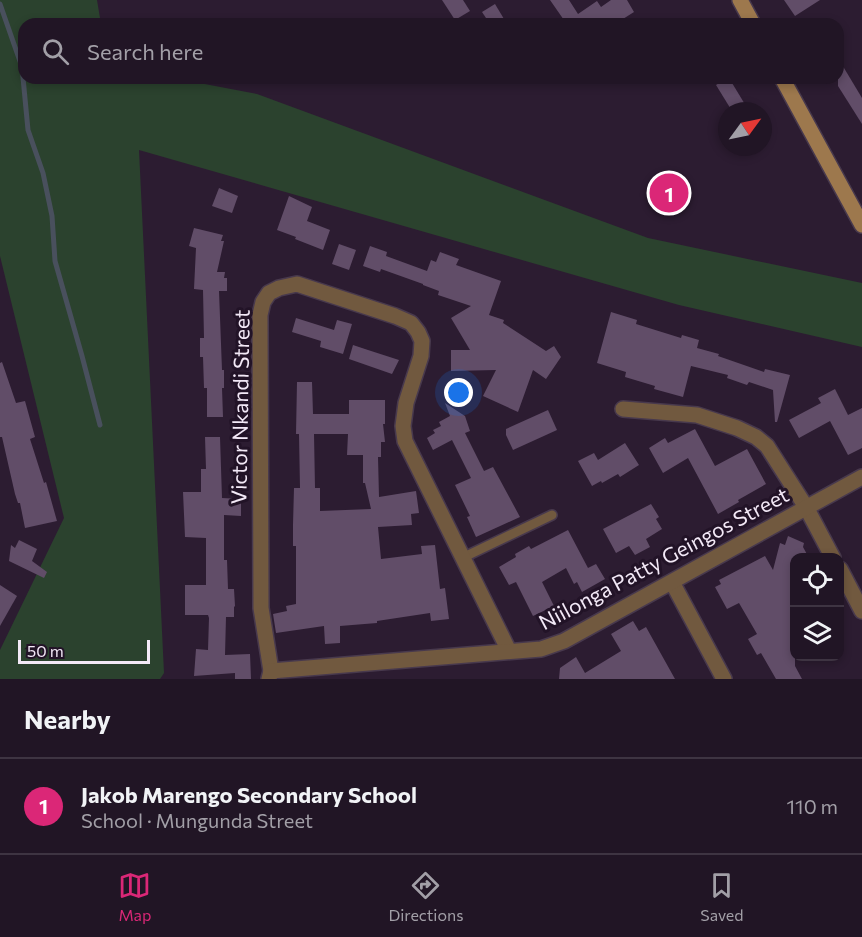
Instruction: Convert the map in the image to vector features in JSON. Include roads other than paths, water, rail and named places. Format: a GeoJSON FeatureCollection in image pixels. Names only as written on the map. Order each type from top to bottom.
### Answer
{"type":"FeatureCollection","features":[{"type":"Feature","properties":{"kind":"street"},"geometry":{"type":"LineString","coordinates":[[740,0],[750,18]]}},
{"type":"Feature","properties":{"kind":"street"},"geometry":{"type":"LineString","coordinates":[[785,84],[862,225]]}},
{"type":"Feature","properties":{"kind":"street","name":"Victor Nkandi Street"},"geometry":{"type":"LineString","coordinates":[[270,675],[261,608],[260,315],[263,302],[269,293],[279,288],[297,285],[395,316],[411,323],[418,332],[422,341],[421,356],[406,404],[403,426],[405,441],[509,651]]}},
{"type":"Feature","properties":{"kind":"street"},"geometry":{"type":"LineString","coordinates":[[623,409],[697,415],[756,436],[767,446],[806,507],[830,553]]}},
{"type":"Feature","properties":{"kind":"street","name":"Niilonga Patty Geingos Street"},"geometry":{"type":"LineString","coordinates":[[270,675],[541,649],[564,640],[862,477]]}},
{"type":"Feature","properties":{"kind":"street"},"geometry":{"type":"LineString","coordinates":[[844,577],[862,611]]}},
{"type":"Feature","properties":{"kind":"street"},"geometry":{"type":"LineString","coordinates":[[672,582],[724,679]]}},
{"type":"Feature","properties":{"kind":"lane"},"geometry":{"type":"LineString","coordinates":[[462,558],[552,515]]}},
{"type":"Feature","properties":{"kind":"waterway"},"geometry":{"type":"LineString","coordinates":[[0,4],[18,56]]}},
{"type":"Feature","properties":{"kind":"waterway"},"geometry":{"type":"LineString","coordinates":[[24,84],[28,130],[43,173],[52,216],[55,261],[100,425]]}},
{"type":"Feature","properties":{"kind":"place","name":"Jakob Marengo Secondary School"},"geometry":{"type":"Point","coordinates":[669,193]}}]}
